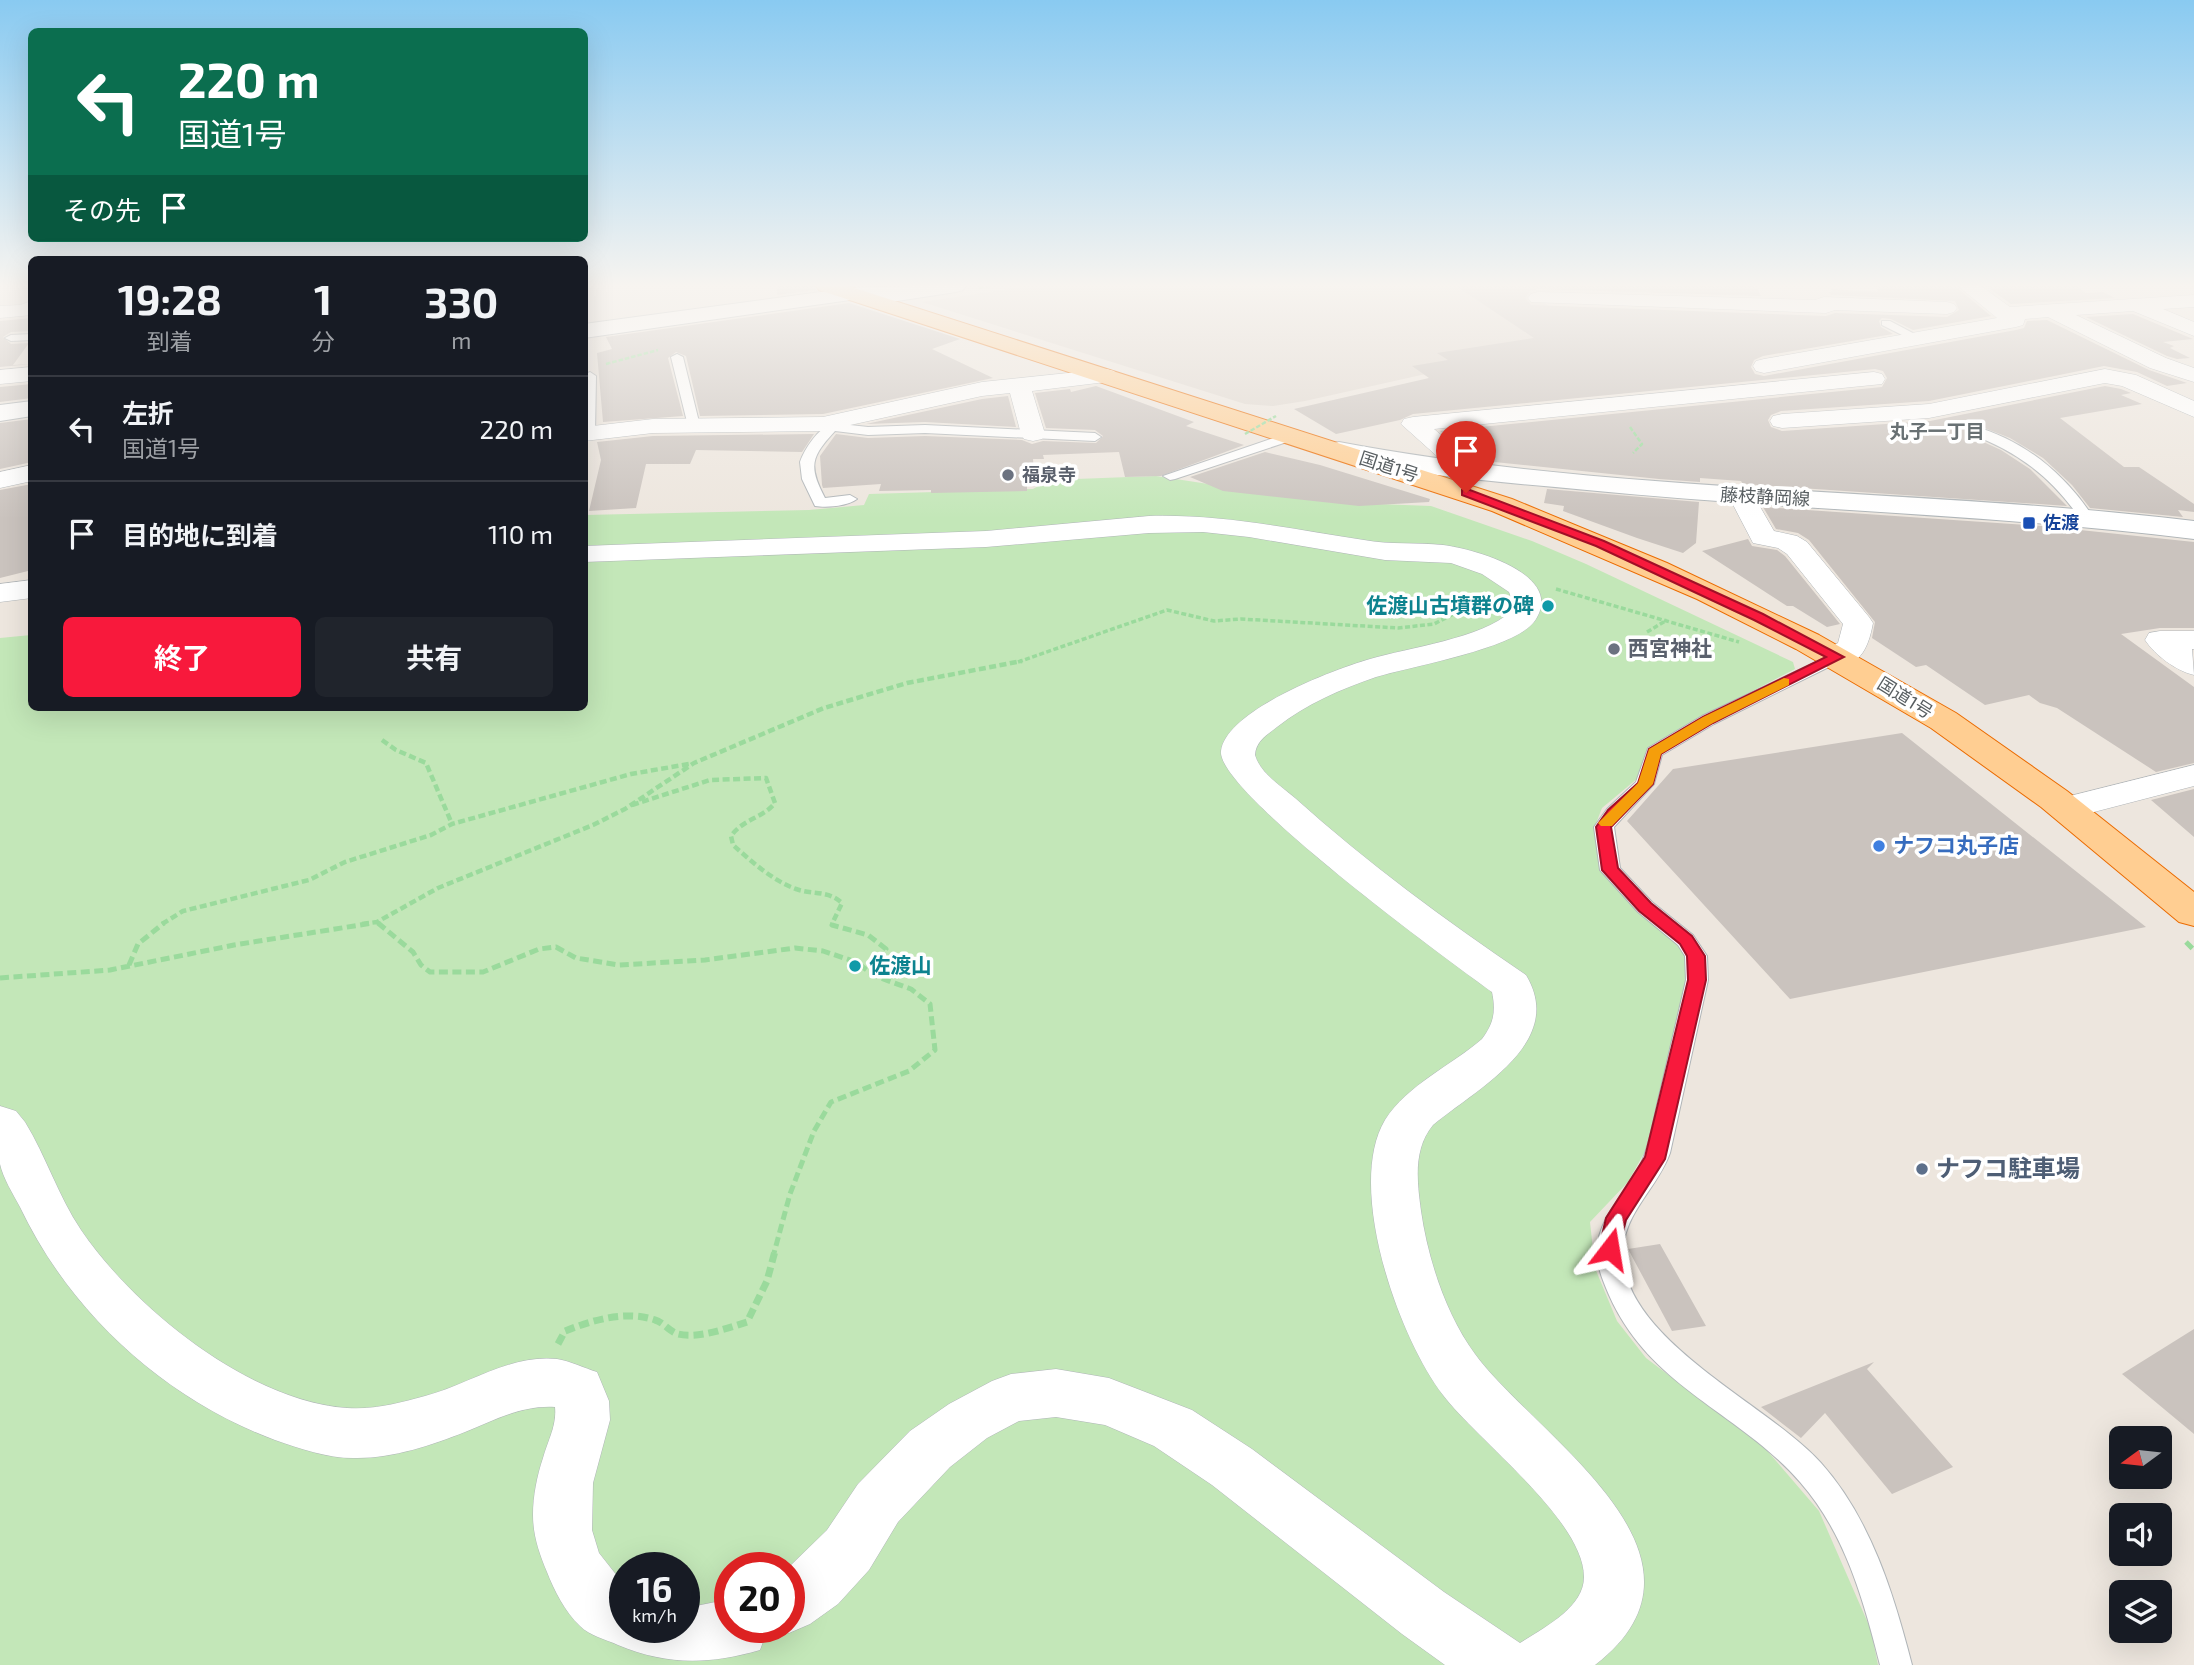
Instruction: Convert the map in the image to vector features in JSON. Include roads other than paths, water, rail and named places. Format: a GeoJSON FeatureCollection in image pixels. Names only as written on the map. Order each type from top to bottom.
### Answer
{"type":"FeatureCollection","features":[{"type":"Feature","properties":{"kind":"highway","name":"国道1号"},"geometry":{"type":"LineString","coordinates":[[1068,364],[1288,427],[1337,450],[1502,505],[1674,577],[1837,657],[1918,705],[2067,808],[2187,924]]}},
{"type":"Feature","properties":{"kind":"main road"},"geometry":{"type":"LineString","coordinates":[[0,413],[28,409]]}},
{"type":"Feature","properties":{"kind":"main road","name":"藤枝静岡線"},"geometry":{"type":"LineString","coordinates":[[1337,450],[1453,470],[1742,497],[2086,517],[2194,530]]}},
{"type":"Feature","properties":{"kind":"main road"},"geometry":{"type":"LineString","coordinates":[[1502,505],[1480,491],[1485,484],[1508,478],[1544,477]]}},
{"type":"Feature","properties":{"kind":"street"},"geometry":{"type":"LineString","coordinates":[[1748,368],[1774,364]]}},
{"type":"Feature","properties":{"kind":"street"},"geometry":{"type":"LineString","coordinates":[[1862,364],[1874,379],[1930,411],[1973,430]]}},
{"type":"Feature","properties":{"kind":"street"},"geometry":{"type":"LineString","coordinates":[[2160,364],[2194,375]]}},
{"type":"Feature","properties":{"kind":"street"},"geometry":{"type":"LineString","coordinates":[[0,377],[28,374]]}},
{"type":"Feature","properties":{"kind":"street"},"geometry":{"type":"LineString","coordinates":[[588,434],[653,426],[827,426],[911,403],[1018,384],[1106,376]]}},
{"type":"Feature","properties":{"kind":"street"},"geometry":{"type":"LineString","coordinates":[[1782,421],[1930,411],[2105,376],[2128,380],[2190,405]]}},
{"type":"Feature","properties":{"kind":"street"},"geometry":{"type":"LineString","coordinates":[[1453,470],[1451,456],[1413,424],[1874,379]]}},
{"type":"Feature","properties":{"kind":"street"},"geometry":{"type":"LineString","coordinates":[[1018,384],[1033,434]]}},
{"type":"Feature","properties":{"kind":"street"},"geometry":{"type":"LineString","coordinates":[[0,480],[28,474]]}},
{"type":"Feature","properties":{"kind":"street"},"geometry":{"type":"LineString","coordinates":[[1742,497],[1763,537],[1787,542],[1797,548],[1858,623],[1853,647],[1837,657]]}},
{"type":"Feature","properties":{"kind":"street"},"geometry":{"type":"LineString","coordinates":[[588,554],[1007,538],[1203,524],[1269,531],[1387,552],[1447,554],[1467,559],[1513,581],[1527,596],[1527,606],[1515,624],[1477,639],[1373,668],[1296,699],[1252,731],[1239,746],[1238,755],[1256,780],[1337,854],[1402,908],[1511,985],[1518,1000],[1517,1018],[1502,1046],[1415,1113],[1402,1132],[1396,1151],[1396,1206],[1407,1263],[1432,1325],[1462,1379],[1548,1466],[1602,1535],[1614,1577],[1608,1606],[1578,1640],[1542,1665]]}},
{"type":"Feature","properties":{"kind":"street"},"geometry":{"type":"LineString","coordinates":[[0,593],[28,590]]}},
{"type":"Feature","properties":{"kind":"street"},"geometry":{"type":"LineString","coordinates":[[2194,640],[2160,640],[2194,666]]}},
{"type":"Feature","properties":{"kind":"street"},"geometry":{"type":"LineString","coordinates":[[2067,808],[2194,775]]}},
{"type":"Feature","properties":{"kind":"street"},"geometry":{"type":"LineString","coordinates":[[0,1123],[19,1155],[48,1220],[76,1264],[113,1303],[168,1350],[234,1396],[286,1420],[341,1433],[388,1430],[437,1419],[529,1382],[561,1381],[578,1389],[585,1406],[582,1433],[569,1462],[561,1501],[563,1542],[577,1574],[600,1605],[609,1610]]}},
{"type":"Feature","properties":{"kind":"street"},"geometry":{"type":"LineString","coordinates":[[805,1592],[817,1583],[840,1558],[878,1503],[930,1449],[968,1421],[1012,1398],[1056,1393],[1109,1402],[1173,1428],[1243,1474],[1434,1621],[1498,1665]]}},
{"type":"Feature","properties":{"kind":"lane"},"geometry":{"type":"LineString","coordinates":[[679,364],[694,426]]}},
{"type":"Feature","properties":{"kind":"lane"},"geometry":{"type":"LineString","coordinates":[[588,415],[590,376]]}},
{"type":"Feature","properties":{"kind":"lane"},"geometry":{"type":"LineString","coordinates":[[850,499],[820,503],[804,473],[807,460],[827,426],[868,431],[916,429],[1095,437]]}},
{"type":"Feature","properties":{"kind":"lane"},"geometry":{"type":"LineString","coordinates":[[1170,476],[1288,427]]}},
{"type":"Feature","properties":{"kind":"lane"},"geometry":{"type":"LineString","coordinates":[[1973,430],[2010,447],[2042,467],[2067,488],[2086,517]]}},
{"type":"Feature","properties":{"kind":"lane"},"geometry":{"type":"LineString","coordinates":[[1837,657],[1708,720],[1654,752],[1645,784],[1614,813],[1604,827],[1610,870],[1645,907],[1686,940],[1696,956],[1697,980],[1655,1159],[1616,1218],[1610,1249],[1616,1281],[1634,1319],[1648,1339],[1676,1369],[1780,1441],[1811,1473],[1840,1511],[1885,1623],[1896,1665]]}},
{"type":"Feature","properties":{"kind":"place","name":"福泉寺"},"geometry":{"type":"Point","coordinates":[1008,475]}},
{"type":"Feature","properties":{"kind":"place","name":"佐渡"},"geometry":{"type":"Point","coordinates":[2029,523]}},
{"type":"Feature","properties":{"kind":"place","name":"佐渡山古墳群の碑"},"geometry":{"type":"Point","coordinates":[1548,606]}},
{"type":"Feature","properties":{"kind":"place","name":"西宮神社"},"geometry":{"type":"Point","coordinates":[1614,649]}},
{"type":"Feature","properties":{"kind":"place","name":"ナフコ丸子店"},"geometry":{"type":"Point","coordinates":[1879,846]}},
{"type":"Feature","properties":{"kind":"place","name":"佐渡山"},"geometry":{"type":"Point","coordinates":[855,966]}},
{"type":"Feature","properties":{"kind":"place","name":"ナフコ駐車場"},"geometry":{"type":"Point","coordinates":[1922,1169]}},
{"type":"Feature","properties":{"kind":"district","name":"丸子一丁目"},"geometry":{"type":"Point","coordinates":[1937,431]}}]}
